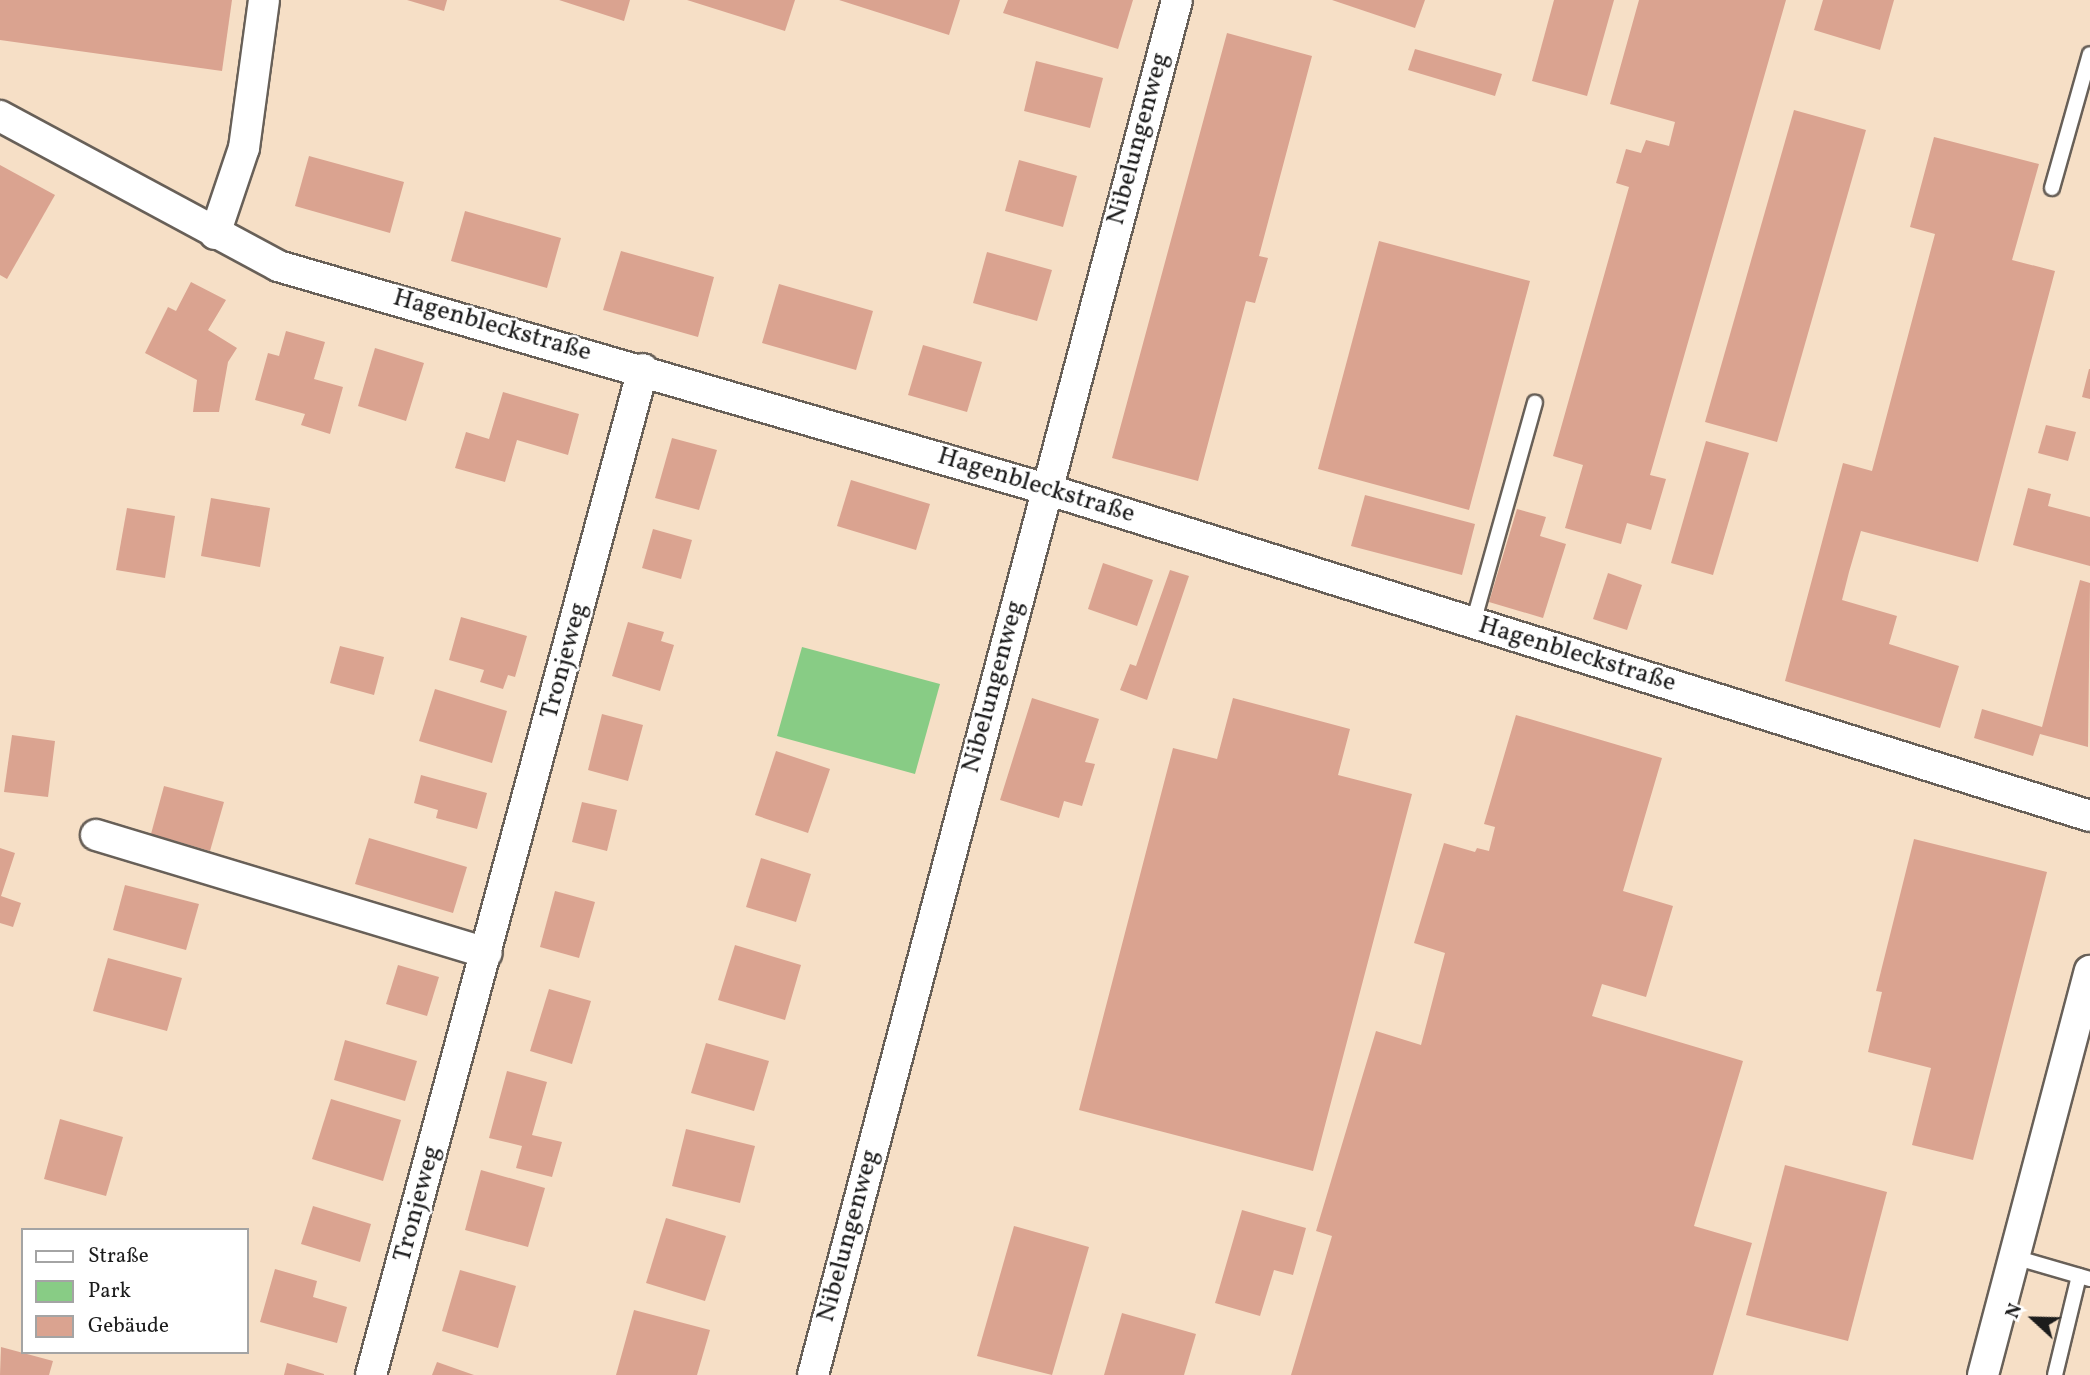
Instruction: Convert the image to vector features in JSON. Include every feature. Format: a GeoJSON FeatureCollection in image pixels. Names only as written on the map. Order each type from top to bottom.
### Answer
{"type":"FeatureCollection","features":[{"type":"Feature","properties":{"kind":"street"},"geometry":{"type":"LineString","coordinates":[[215,234],[244,148],[264,0]]}},
{"type":"Feature","properties":{"kind":"street","name":"Nibelungenweg"},"geometry":{"type":"LineString","coordinates":[[813,1375],[1177,0]]}},
{"type":"Feature","properties":{"kind":"street","name":"Hagenbleckstraße"},"geometry":{"type":"LineString","coordinates":[[0,116],[278,266],[643,369],[1046,489],[2090,816]]}},
{"type":"Feature","properties":{"kind":"street","name":"Tronjeweg"},"geometry":{"type":"LineString","coordinates":[[371,1375],[643,369]]}},
{"type":"Feature","properties":{"kind":"street"},"geometry":{"type":"LineString","coordinates":[[96,835],[487,953]]}},
{"type":"Feature","properties":{"kind":"street"},"geometry":{"type":"LineString","coordinates":[[1983,1375],[2090,971]]}},
{"type":"Feature","properties":{"kind":"lane"},"geometry":{"type":"LineString","coordinates":[[2052,188],[2090,54]]}},
{"type":"Feature","properties":{"kind":"lane"},"geometry":{"type":"LineString","coordinates":[[1473,623],[1535,403]]}},
{"type":"Feature","properties":{"kind":"lane"},"geometry":{"type":"LineString","coordinates":[[2014,1257],[2084,1278],[2055,1375]]}},
{"type":"Feature","properties":{"kind":"green space"},"geometry":{"type":"Polygon","coordinates":[[[802,647],[940,684],[915,774],[777,736],[802,647]]]}},
{"type":"Feature","properties":{"kind":"building"},"geometry":{"type":"Polygon","coordinates":[[[0,0],[232,0],[222,71],[0,40],[0,0]]]}},
{"type":"Feature","properties":{"kind":"building"},"geometry":{"type":"Polygon","coordinates":[[[407,0],[447,0],[444,11],[407,0]]]}},
{"type":"Feature","properties":{"kind":"building"},"geometry":{"type":"Polygon","coordinates":[[[559,0],[630,0],[624,21],[559,0]]]}},
{"type":"Feature","properties":{"kind":"building"},"geometry":{"type":"Polygon","coordinates":[[[687,0],[795,0],[785,31],[687,0]]]}},
{"type":"Feature","properties":{"kind":"building"},"geometry":{"type":"Polygon","coordinates":[[[839,0],[960,0],[949,35],[839,0]]]}},
{"type":"Feature","properties":{"kind":"building"},"geometry":{"type":"Polygon","coordinates":[[[1008,0],[1133,0],[1118,49],[1003,13],[1008,0]]]}},
{"type":"Feature","properties":{"kind":"building"},"geometry":{"type":"Polygon","coordinates":[[[1332,0],[1425,0],[1415,28],[1332,0]]]}},
{"type":"Feature","properties":{"kind":"building"},"geometry":{"type":"Polygon","coordinates":[[[1554,0],[1614,0],[1587,96],[1532,81],[1554,0]]]}},
{"type":"Feature","properties":{"kind":"building"},"geometry":{"type":"Polygon","coordinates":[[[1639,0],[1786,0],[1650,475],[1666,479],[1651,530],[1627,523],[1621,544],[1565,528],[1583,465],[1553,456],[1629,187],[1616,183],[1626,149],[1641,153],[1646,140],[1669,146],[1675,122],[1610,104],[1639,0]]]}},
{"type":"Feature","properties":{"kind":"building"},"geometry":{"type":"Polygon","coordinates":[[[1823,0],[1894,0],[1880,50],[1814,30],[1823,0]]]}},
{"type":"Feature","properties":{"kind":"building"},"geometry":{"type":"Polygon","coordinates":[[[1227,33],[1312,56],[1259,256],[1268,258],[1255,303],[1246,301],[1198,481],[1112,458],[1227,33]]]}},
{"type":"Feature","properties":{"kind":"building"},"geometry":{"type":"Polygon","coordinates":[[[1415,49],[1502,74],[1495,96],[1408,70],[1415,49]]]}},
{"type":"Feature","properties":{"kind":"building"},"geometry":{"type":"Polygon","coordinates":[[[1036,61],[1103,78],[1090,128],[1024,111],[1036,61]]]}},
{"type":"Feature","properties":{"kind":"building"},"geometry":{"type":"Polygon","coordinates":[[[1794,110],[1866,130],[1777,442],[1705,422],[1794,110]]]}},
{"type":"Feature","properties":{"kind":"building"},"geometry":{"type":"Polygon","coordinates":[[[1934,137],[2039,164],[2012,260],[2055,271],[1978,562],[1861,531],[1849,572],[1842,600],[1897,616],[1889,644],[1959,666],[1940,728],[1785,681],[1843,463],[1872,471],[1935,234],[1910,227],[1934,137]]]}},
{"type":"Feature","properties":{"kind":"building"},"geometry":{"type":"Polygon","coordinates":[[[309,156],[404,182],[390,233],[295,206],[309,156]]]}},
{"type":"Feature","properties":{"kind":"building"},"geometry":{"type":"Polygon","coordinates":[[[1019,160],[1077,176],[1063,227],[1005,211],[1019,160]]]}},
{"type":"Feature","properties":{"kind":"building"},"geometry":{"type":"Polygon","coordinates":[[[0,165],[55,195],[7,279],[0,275],[0,165]]]}},
{"type":"Feature","properties":{"kind":"building"},"geometry":{"type":"Polygon","coordinates":[[[465,211],[561,238],[547,288],[451,261],[465,211]]]}},
{"type":"Feature","properties":{"kind":"building"},"geometry":{"type":"Polygon","coordinates":[[[1379,241],[1530,281],[1469,510],[1318,469],[1379,241]]]}},
{"type":"Feature","properties":{"kind":"building"},"geometry":{"type":"Polygon","coordinates":[[[621,251],[714,277],[698,337],[603,310],[621,251]]]}},
{"type":"Feature","properties":{"kind":"building"},"geometry":{"type":"Polygon","coordinates":[[[987,252],[1052,270],[1037,321],[973,303],[987,252]]]}},
{"type":"Feature","properties":{"kind":"building"},"geometry":{"type":"Polygon","coordinates":[[[191,282],[226,300],[208,330],[237,348],[228,362],[219,412],[193,412],[197,380],[145,353],[168,307],[176,311],[191,282]]]}},
{"type":"Feature","properties":{"kind":"building"},"geometry":{"type":"Polygon","coordinates":[[[779,284],[873,311],[856,370],[762,343],[779,284]]]}},
{"type":"Feature","properties":{"kind":"building"},"geometry":{"type":"Polygon","coordinates":[[[286,331],[325,342],[314,379],[343,387],[330,434],[301,425],[305,414],[255,400],[268,353],[279,356],[286,331]]]}},
{"type":"Feature","properties":{"kind":"building"},"geometry":{"type":"Polygon","coordinates":[[[923,345],[982,362],[967,412],[908,395],[923,345]]]}},
{"type":"Feature","properties":{"kind":"building"},"geometry":{"type":"Polygon","coordinates":[[[375,348],[424,363],[406,421],[358,406],[375,348]]]}},
{"type":"Feature","properties":{"kind":"building"},"geometry":{"type":"Polygon","coordinates":[[[2090,369],[2090,399],[2082,397],[2090,369]]]}},
{"type":"Feature","properties":{"kind":"building"},"geometry":{"type":"Polygon","coordinates":[[[503,392],[579,414],[568,455],[517,440],[505,482],[455,468],[466,432],[489,439],[503,392]]]}},
{"type":"Feature","properties":{"kind":"building"},"geometry":{"type":"Polygon","coordinates":[[[2046,425],[2076,432],[2068,461],[2038,453],[2046,425]]]}},
{"type":"Feature","properties":{"kind":"building"},"geometry":{"type":"Polygon","coordinates":[[[672,438],[717,450],[699,510],[655,498],[672,438]]]}},
{"type":"Feature","properties":{"kind":"building"},"geometry":{"type":"Polygon","coordinates":[[[1706,441],[1749,453],[1713,575],[1671,563],[1706,441]]]}},
{"type":"Feature","properties":{"kind":"building"},"geometry":{"type":"Polygon","coordinates":[[[851,480],[930,504],[916,550],[837,526],[851,480]]]}},
{"type":"Feature","properties":{"kind":"building"},"geometry":{"type":"Polygon","coordinates":[[[2028,488],[2051,494],[2048,506],[2090,517],[2090,566],[2013,545],[2028,488]]]}},
{"type":"Feature","properties":{"kind":"building"},"geometry":{"type":"Polygon","coordinates":[[[1365,495],[1475,524],[1462,575],[1351,546],[1365,495]]]}},
{"type":"Feature","properties":{"kind":"building"},"geometry":{"type":"Polygon","coordinates":[[[211,498],[270,508],[260,567],[201,556],[211,498]]]}},
{"type":"Feature","properties":{"kind":"building"},"geometry":{"type":"Polygon","coordinates":[[[127,508],[175,516],[165,578],[116,570],[127,508]]]}},
{"type":"Feature","properties":{"kind":"building"},"geometry":{"type":"Polygon","coordinates":[[[1517,509],[1546,517],[1540,536],[1566,544],[1543,618],[1489,602],[1517,509]]]}},
{"type":"Feature","properties":{"kind":"building"},"geometry":{"type":"Polygon","coordinates":[[[653,529],[692,540],[681,579],[642,568],[653,529]]]}},
{"type":"Feature","properties":{"kind":"building"},"geometry":{"type":"Polygon","coordinates":[[[1103,563],[1153,580],[1137,626],[1088,609],[1103,563]]]}},
{"type":"Feature","properties":{"kind":"building"},"geometry":{"type":"Polygon","coordinates":[[[1170,570],[1189,576],[1147,700],[1120,690],[1130,664],[1136,666],[1170,570]]]}},
{"type":"Feature","properties":{"kind":"building"},"geometry":{"type":"Polygon","coordinates":[[[1608,573],[1642,585],[1627,630],[1593,619],[1608,573]]]}},
{"type":"Feature","properties":{"kind":"building"},"geometry":{"type":"Polygon","coordinates":[[[2080,580],[2090,583],[2088,747],[2040,734],[2033,756],[1974,738],[1982,709],[2042,727],[2080,580]]]}},
{"type":"Feature","properties":{"kind":"building"},"geometry":{"type":"Polygon","coordinates":[[[461,617],[527,636],[515,677],[508,675],[503,689],[480,682],[484,670],[449,660],[461,617]]]}},
{"type":"Feature","properties":{"kind":"building"},"geometry":{"type":"Polygon","coordinates":[[[628,622],[664,632],[661,641],[674,645],[660,691],[612,676],[628,622]]]}},
{"type":"Feature","properties":{"kind":"building"},"geometry":{"type":"Polygon","coordinates":[[[340,646],[384,657],[374,695],[330,683],[340,646]]]}},
{"type":"Feature","properties":{"kind":"building"},"geometry":{"type":"Polygon","coordinates":[[[435,689],[507,711],[492,763],[419,741],[435,689]]]}},
{"type":"Feature","properties":{"kind":"building"},"geometry":{"type":"Polygon","coordinates":[[[1032,698],[1099,719],[1085,762],[1095,764],[1082,806],[1064,801],[1059,818],[1000,800],[1032,698]]]}},
{"type":"Feature","properties":{"kind":"building"},"geometry":{"type":"Polygon","coordinates":[[[1233,698],[1350,729],[1338,775],[1412,794],[1313,1171],[1079,1110],[1173,748],[1217,759],[1233,698]]]}},
{"type":"Feature","properties":{"kind":"building"},"geometry":{"type":"Polygon","coordinates":[[[602,714],[643,725],[628,781],[588,770],[602,714]]]}},
{"type":"Feature","properties":{"kind":"building"},"geometry":{"type":"Polygon","coordinates":[[[1516,715],[1662,758],[1623,891],[1673,906],[1646,997],[1602,984],[1592,1016],[1743,1061],[1694,1226],[1752,1243],[1713,1375],[1291,1375],[1332,1236],[1316,1231],[1376,1031],[1421,1045],[1445,953],[1414,943],[1444,843],[1475,852],[1477,848],[1489,851],[1495,827],[1484,824],[1516,715]]]}},
{"type":"Feature","properties":{"kind":"building"},"geometry":{"type":"Polygon","coordinates":[[[12,735],[55,741],[48,797],[4,792],[12,735]]]}},
{"type":"Feature","properties":{"kind":"building"},"geometry":{"type":"Polygon","coordinates":[[[776,751],[830,769],[808,833],[755,815],[776,751]]]}},
{"type":"Feature","properties":{"kind":"building"},"geometry":{"type":"Polygon","coordinates":[[[421,775],[487,793],[477,829],[436,818],[438,810],[414,803],[421,775]]]}},
{"type":"Feature","properties":{"kind":"building"},"geometry":{"type":"Polygon","coordinates":[[[164,786],[224,802],[210,851],[151,834],[164,786]]]}},
{"type":"Feature","properties":{"kind":"building"},"geometry":{"type":"Polygon","coordinates":[[[582,802],[617,810],[607,851],[572,842],[582,802]]]}},
{"type":"Feature","properties":{"kind":"building"},"geometry":{"type":"Polygon","coordinates":[[[369,838],[467,867],[453,913],[355,884],[369,838]]]}},
{"type":"Feature","properties":{"kind":"building"},"geometry":{"type":"Polygon","coordinates":[[[1914,839],[2047,872],[1973,1160],[1912,1145],[1931,1068],[1868,1052],[1882,992],[1876,991],[1914,839]]]}},
{"type":"Feature","properties":{"kind":"building"},"geometry":{"type":"Polygon","coordinates":[[[0,848],[15,853],[1,896],[21,903],[13,927],[0,923],[0,848]]]}},
{"type":"Feature","properties":{"kind":"building"},"geometry":{"type":"Polygon","coordinates":[[[761,858],[811,874],[796,922],[746,907],[761,858]]]}},
{"type":"Feature","properties":{"kind":"building"},"geometry":{"type":"Polygon","coordinates":[[[125,885],[199,904],[186,950],[113,930],[125,885]]]}},
{"type":"Feature","properties":{"kind":"building"},"geometry":{"type":"Polygon","coordinates":[[[555,891],[595,902],[579,958],[540,947],[555,891]]]}},
{"type":"Feature","properties":{"kind":"building"},"geometry":{"type":"Polygon","coordinates":[[[735,945],[801,965],[785,1020],[718,1000],[735,945]]]}},
{"type":"Feature","properties":{"kind":"building"},"geometry":{"type":"Polygon","coordinates":[[[108,958],[182,978],[167,1031],[93,1011],[108,958]]]}},
{"type":"Feature","properties":{"kind":"building"},"geometry":{"type":"Polygon","coordinates":[[[398,965],[439,977],[427,1016],[386,1004],[398,965]]]}},
{"type":"Feature","properties":{"kind":"building"},"geometry":{"type":"Polygon","coordinates":[[[549,989],[591,1001],[572,1064],[530,1051],[549,989]]]}},
{"type":"Feature","properties":{"kind":"building"},"geometry":{"type":"Polygon","coordinates":[[[345,1040],[417,1061],[405,1101],[334,1080],[345,1040]]]}},
{"type":"Feature","properties":{"kind":"building"},"geometry":{"type":"Polygon","coordinates":[[[706,1043],[769,1061],[754,1111],[691,1093],[706,1043]]]}},
{"type":"Feature","properties":{"kind":"building"},"geometry":{"type":"Polygon","coordinates":[[[507,1071],[547,1082],[532,1135],[562,1142],[552,1177],[516,1168],[522,1146],[489,1138],[507,1071]]]}},
{"type":"Feature","properties":{"kind":"building"},"geometry":{"type":"Polygon","coordinates":[[[331,1099],[401,1120],[383,1181],[312,1159],[331,1099]]]}},
{"type":"Feature","properties":{"kind":"building"},"geometry":{"type":"Polygon","coordinates":[[[60,1119],[123,1137],[106,1196],[44,1179],[60,1119]]]}},
{"type":"Feature","properties":{"kind":"building"},"geometry":{"type":"Polygon","coordinates":[[[686,1129],[755,1146],[740,1203],[672,1186],[686,1129]]]}},
{"type":"Feature","properties":{"kind":"building"},"geometry":{"type":"Polygon","coordinates":[[[1785,1165],[1887,1192],[1848,1341],[1746,1315],[1785,1165]]]}},
{"type":"Feature","properties":{"kind":"building"},"geometry":{"type":"Polygon","coordinates":[[[481,1170],[545,1188],[528,1247],[465,1230],[481,1170]]]}},
{"type":"Feature","properties":{"kind":"building"},"geometry":{"type":"Polygon","coordinates":[[[313,1206],[371,1224],[360,1262],[301,1244],[313,1206]]]}},
{"type":"Feature","properties":{"kind":"building"},"geometry":{"type":"Polygon","coordinates":[[[1242,1210],[1306,1228],[1293,1275],[1274,1270],[1260,1316],[1215,1303],[1242,1210]]]}},
{"type":"Feature","properties":{"kind":"building"},"geometry":{"type":"Polygon","coordinates":[[[666,1218],[726,1236],[705,1301],[646,1283],[666,1218]]]}},
{"type":"Feature","properties":{"kind":"building"},"geometry":{"type":"Polygon","coordinates":[[[1014,1226],[1089,1247],[1052,1375],[977,1356],[1014,1226]]]}},
{"type":"Feature","properties":{"kind":"building"},"geometry":{"type":"Polygon","coordinates":[[[275,1269],[317,1281],[313,1297],[347,1307],[337,1343],[260,1322],[275,1269]]]}},
{"type":"Feature","properties":{"kind":"building"},"geometry":{"type":"Polygon","coordinates":[[[460,1270],[516,1286],[498,1348],[442,1331],[460,1270]]]}},
{"type":"Feature","properties":{"kind":"building"},"geometry":{"type":"Polygon","coordinates":[[[634,1310],[710,1330],[697,1375],[616,1375],[634,1310]]]}},
{"type":"Feature","properties":{"kind":"building"},"geometry":{"type":"Polygon","coordinates":[[[1122,1313],[1196,1334],[1184,1375],[1104,1375],[1122,1313]]]}},
{"type":"Feature","properties":{"kind":"building"},"geometry":{"type":"Polygon","coordinates":[[[1,1347],[53,1361],[49,1375],[0,1375],[1,1347]]]}},
{"type":"Feature","properties":{"kind":"building"},"geometry":{"type":"Polygon","coordinates":[[[437,1362],[474,1375],[432,1375],[437,1362]]]}},
{"type":"Feature","properties":{"kind":"building"},"geometry":{"type":"Polygon","coordinates":[[[287,1363],[324,1374],[324,1375],[284,1375],[287,1363]]]}}]}
